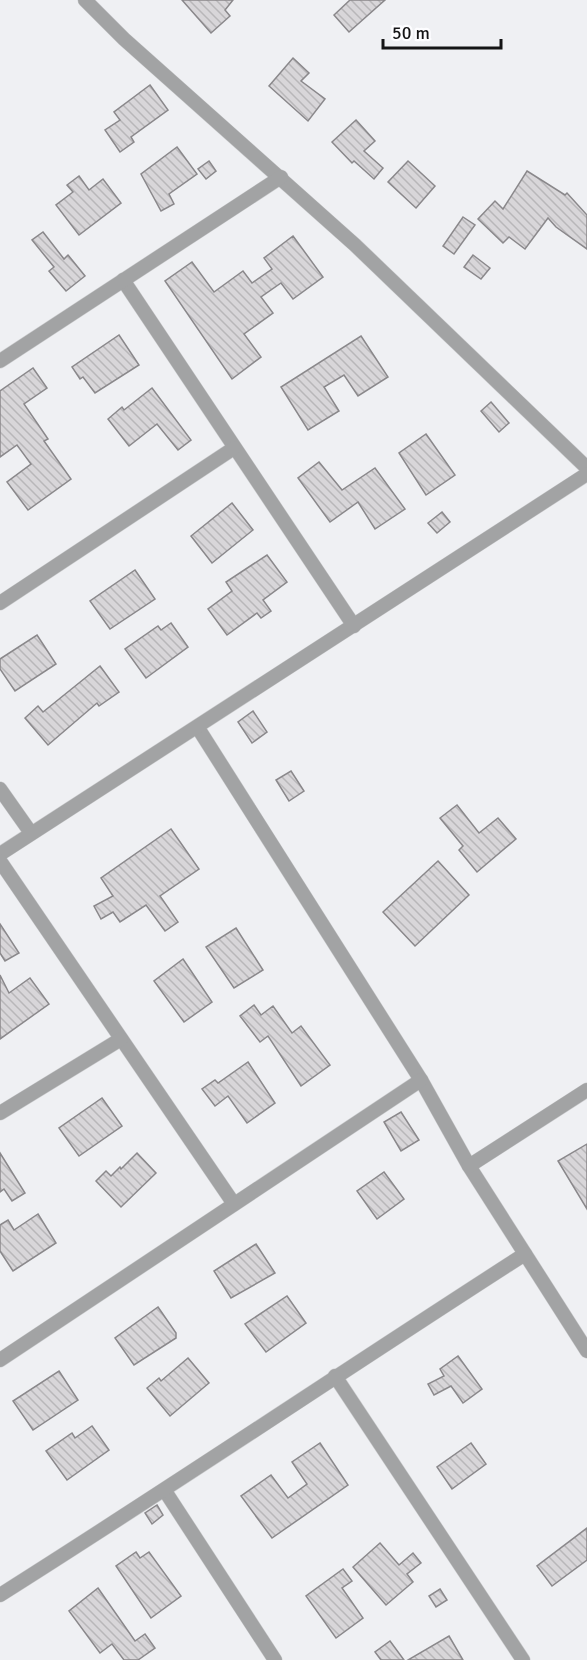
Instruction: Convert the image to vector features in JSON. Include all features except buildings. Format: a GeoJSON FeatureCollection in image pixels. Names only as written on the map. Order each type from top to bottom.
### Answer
{"type":"FeatureCollection","features":[{"type":"Feature","properties":{"kind":"street"},"geometry":{"type":"LineString","coordinates":[[85,0],[124,39],[355,244],[587,468]]}},
{"type":"Feature","properties":{"kind":"street"},"geometry":{"type":"LineString","coordinates":[[0,361],[281,177]]}},
{"type":"Feature","properties":{"kind":"street"},"geometry":{"type":"LineString","coordinates":[[123,280],[354,626]]}},
{"type":"Feature","properties":{"kind":"street"},"geometry":{"type":"LineString","coordinates":[[0,603],[234,448]]}},
{"type":"Feature","properties":{"kind":"street"},"geometry":{"type":"LineString","coordinates":[[0,854],[198,728],[587,474]]}},
{"type":"Feature","properties":{"kind":"street"},"geometry":{"type":"LineString","coordinates":[[198,728],[422,1080],[469,1166],[587,1351]]}},
{"type":"Feature","properties":{"kind":"street"},"geometry":{"type":"LineString","coordinates":[[0,789],[31,833]]}},
{"type":"Feature","properties":{"kind":"street"},"geometry":{"type":"LineString","coordinates":[[0,861],[234,1204]]}},
{"type":"Feature","properties":{"kind":"street"},"geometry":{"type":"LineString","coordinates":[[0,1113],[121,1039]]}},
{"type":"Feature","properties":{"kind":"street"},"geometry":{"type":"LineString","coordinates":[[0,1360],[422,1080]]}},
{"type":"Feature","properties":{"kind":"street"},"geometry":{"type":"LineString","coordinates":[[469,1166],[587,1090]]}},
{"type":"Feature","properties":{"kind":"street"},"geometry":{"type":"LineString","coordinates":[[0,1595],[165,1491],[335,1376],[525,1254]]}},
{"type":"Feature","properties":{"kind":"street"},"geometry":{"type":"LineString","coordinates":[[335,1376],[523,1660]]}},
{"type":"Feature","properties":{"kind":"street"},"geometry":{"type":"LineString","coordinates":[[165,1491],[275,1660]]}}]}
